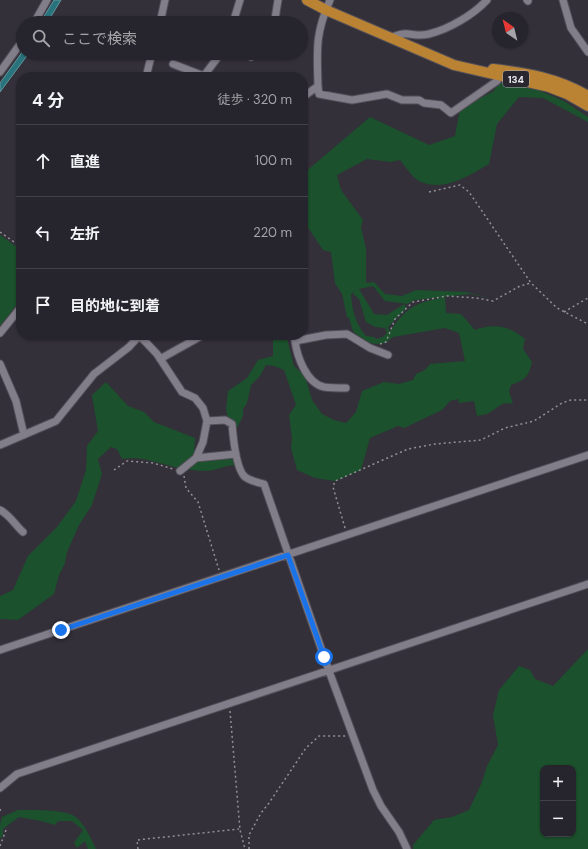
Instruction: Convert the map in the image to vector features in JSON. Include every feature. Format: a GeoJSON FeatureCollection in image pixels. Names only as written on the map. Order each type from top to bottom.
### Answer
{"type":"FeatureCollection","features":[{"type":"Feature","properties":{"kind":"highway","name":"134"},"geometry":{"type":"LineString","coordinates":[[308,0],[326,10],[454,65],[549,87],[567,94],[588,106]]}},
{"type":"Feature","properties":{"kind":"highway","name":"134"},"geometry":{"type":"LineString","coordinates":[[442,60],[480,68],[530,73],[571,86],[588,96]]}},
{"type":"Feature","properties":{"kind":"street"},"geometry":{"type":"LineString","coordinates":[[38,16],[47,0]]}},
{"type":"Feature","properties":{"kind":"street"},"geometry":{"type":"LineString","coordinates":[[162,16],[165,0]]}},
{"type":"Feature","properties":{"kind":"street"},"geometry":{"type":"LineString","coordinates":[[235,16],[240,0]]}},
{"type":"Feature","properties":{"kind":"street"},"geometry":{"type":"LineString","coordinates":[[275,16],[278,0]]}},
{"type":"Feature","properties":{"kind":"street"},"geometry":{"type":"LineString","coordinates":[[330,0],[319,27],[316,43],[319,94],[352,100],[387,94],[402,100],[419,100],[424,104],[441,105],[451,113],[497,81],[500,76]]}},
{"type":"Feature","properties":{"kind":"street"},"geometry":{"type":"LineString","coordinates":[[390,38],[405,32],[419,35],[440,30],[476,11],[487,0]]}},
{"type":"Feature","properties":{"kind":"street"},"geometry":{"type":"LineString","coordinates":[[563,0],[571,28],[588,52]]}},
{"type":"Feature","properties":{"kind":"street"},"geometry":{"type":"LineString","coordinates":[[0,72],[16,50]]}},
{"type":"Feature","properties":{"kind":"street"},"geometry":{"type":"LineString","coordinates":[[147,72],[150,60]]}},
{"type":"Feature","properties":{"kind":"street"},"geometry":{"type":"LineString","coordinates":[[208,72],[216,60]]}},
{"type":"Feature","properties":{"kind":"street"},"geometry":{"type":"LineString","coordinates":[[173,64],[192,72]]}},
{"type":"Feature","properties":{"kind":"street"},"geometry":{"type":"LineString","coordinates":[[308,93],[318,86]]}},
{"type":"Feature","properties":{"kind":"street"},"geometry":{"type":"LineString","coordinates":[[0,333],[16,313]]}},
{"type":"Feature","properties":{"kind":"street"},"geometry":{"type":"LineString","coordinates":[[308,337],[347,334],[366,346],[388,355]]}},
{"type":"Feature","properties":{"kind":"street"},"geometry":{"type":"LineString","coordinates":[[0,445],[56,421],[94,374],[129,347],[135,340]]}},
{"type":"Feature","properties":{"kind":"street"},"geometry":{"type":"LineString","coordinates":[[143,340],[160,359],[182,392],[195,398],[203,408],[207,421],[203,442],[196,458],[180,471]]}},
{"type":"Feature","properties":{"kind":"street"},"geometry":{"type":"LineString","coordinates":[[160,359],[194,340]]}},
{"type":"Feature","properties":{"kind":"street"},"geometry":{"type":"LineString","coordinates":[[294,340],[296,356],[304,370],[315,381],[322,387],[346,388]]}},
{"type":"Feature","properties":{"kind":"street"},"geometry":{"type":"LineString","coordinates":[[0,364],[16,400],[24,435]]}},
{"type":"Feature","properties":{"kind":"street"},"geometry":{"type":"LineString","coordinates":[[207,421],[225,420],[232,424],[233,444],[243,475],[250,480],[264,484],[329,671],[381,806],[399,832],[407,849]]}},
{"type":"Feature","properties":{"kind":"street"},"geometry":{"type":"LineString","coordinates":[[196,458],[236,454]]}},
{"type":"Feature","properties":{"kind":"street"},"geometry":{"type":"LineString","coordinates":[[0,650],[588,455]]}},
{"type":"Feature","properties":{"kind":"street"},"geometry":{"type":"LineString","coordinates":[[0,510],[7,514],[16,526],[24,532]]}},
{"type":"Feature","properties":{"kind":"street"},"geometry":{"type":"LineString","coordinates":[[0,788],[17,774],[588,584]]}},
{"type":"Feature","properties":{"kind":"path"},"geometry":{"type":"LineString","coordinates":[[429,192],[460,185],[469,192],[531,283],[564,312],[588,324]]}},
{"type":"Feature","properties":{"kind":"path"},"geometry":{"type":"LineString","coordinates":[[0,232],[16,243]]}},
{"type":"Feature","properties":{"kind":"path"},"geometry":{"type":"LineString","coordinates":[[366,346],[386,342],[395,319],[413,302],[447,296],[493,301],[520,286],[531,283]]}},
{"type":"Feature","properties":{"kind":"path"},"geometry":{"type":"LineString","coordinates":[[564,312],[588,298]]}},
{"type":"Feature","properties":{"kind":"path"},"geometry":{"type":"LineString","coordinates":[[347,535],[333,487],[335,482],[408,449],[435,444],[481,440],[505,428],[534,421],[571,400],[588,400]]}},
{"type":"Feature","properties":{"kind":"path"},"geometry":{"type":"LineString","coordinates":[[114,470],[127,461],[153,463],[180,471],[184,474],[186,488],[198,502],[222,577]]}},
{"type":"Feature","properties":{"kind":"path"},"geometry":{"type":"LineString","coordinates":[[230,703],[240,829],[245,849]]}},
{"type":"Feature","properties":{"kind":"path"},"geometry":{"type":"LineString","coordinates":[[249,849],[249,835],[261,812],[312,742],[319,736],[336,735],[355,737]]}},
{"type":"Feature","properties":{"kind":"path"},"geometry":{"type":"LineString","coordinates":[[0,809],[1,813]]}},
{"type":"Feature","properties":{"kind":"path"},"geometry":{"type":"LineString","coordinates":[[138,849],[137,840],[240,829]]}},
{"type":"Feature","properties":{"kind":"path"},"geometry":{"type":"LineString","coordinates":[[0,846],[6,830]]}},
{"type":"Feature","properties":{"kind":"green space"},"geometry":{"type":"Polygon","coordinates":[[[497,83],[528,86],[564,101],[588,117],[588,122],[543,98],[519,97],[497,124],[489,164],[455,182],[437,185],[419,181],[411,174],[400,160],[391,162],[367,159],[337,175],[341,190],[363,220],[361,227],[366,249],[366,283],[374,282],[385,294],[402,296],[416,290],[466,292],[489,298],[470,294],[415,300],[407,304],[385,301],[373,286],[359,289],[374,314],[387,315],[404,304],[407,308],[390,325],[388,328],[390,331],[402,316],[413,307],[426,301],[445,297],[446,313],[461,314],[475,330],[495,326],[514,331],[525,339],[523,349],[532,362],[528,375],[511,385],[509,391],[513,404],[509,403],[502,405],[487,414],[477,416],[474,401],[459,403],[458,399],[450,401],[442,410],[404,428],[398,426],[370,438],[361,470],[335,481],[315,478],[297,470],[291,448],[292,438],[289,415],[296,405],[284,370],[266,365],[260,376],[251,385],[247,403],[243,409],[243,416],[235,432],[230,431],[226,409],[228,391],[247,378],[258,360],[273,356],[273,340],[287,340],[294,366],[305,376],[312,400],[322,414],[334,420],[346,423],[356,412],[362,391],[384,382],[399,384],[413,380],[416,374],[425,370],[430,364],[465,361],[459,333],[445,328],[393,337],[385,343],[375,344],[363,341],[353,331],[349,318],[347,317],[342,294],[335,283],[331,252],[323,250],[308,228],[308,170],[370,117],[429,145],[455,136],[460,109],[494,91],[497,83]],[[355,290],[351,295],[352,306],[357,322],[366,336],[374,337],[376,339],[383,337],[387,333],[385,328],[375,327],[366,322],[359,299],[353,294],[355,290]]]}},
{"type":"Feature","properties":{"kind":"green space"},"geometry":{"type":"Polygon","coordinates":[[[0,235],[16,246],[16,305],[0,326],[0,235]]]}},
{"type":"Feature","properties":{"kind":"green space"},"geometry":{"type":"Polygon","coordinates":[[[106,382],[128,406],[144,412],[154,422],[195,438],[194,453],[200,460],[235,457],[237,465],[210,471],[177,468],[138,458],[122,459],[117,449],[111,447],[98,459],[102,474],[92,505],[79,525],[67,552],[65,563],[59,575],[54,594],[18,620],[0,619],[0,596],[13,590],[28,556],[57,527],[76,501],[86,470],[87,446],[98,431],[92,395],[106,382]]]}},
{"type":"Feature","properties":{"kind":"green space"},"geometry":{"type":"Polygon","coordinates":[[[588,649],[588,849],[413,849],[413,845],[434,820],[452,817],[469,810],[482,782],[487,766],[498,745],[493,715],[499,690],[519,666],[530,670],[535,679],[553,686],[588,649]]]}},
{"type":"Feature","properties":{"kind":"green space"},"geometry":{"type":"Polygon","coordinates":[[[18,810],[48,810],[71,814],[82,824],[96,849],[88,849],[85,841],[77,848],[74,843],[83,830],[72,821],[58,821],[55,825],[19,817],[3,829],[3,835],[0,839],[0,825],[2,817],[18,810]]]}},
{"type":"Feature","properties":{"kind":"water"},"geometry":{"type":"Polygon","coordinates":[[[54,0],[61,0],[51,16],[44,16],[54,0]]]}},
{"type":"Feature","properties":{"kind":"water"},"geometry":{"type":"Polygon","coordinates":[[[17,60],[24,60],[0,92],[0,83],[17,60]]]}},
{"type":"Feature","properties":{"kind":"route"},"geometry":{"type":"LineString","coordinates":[[61,630],[288,555],[324,657]]}}]}
